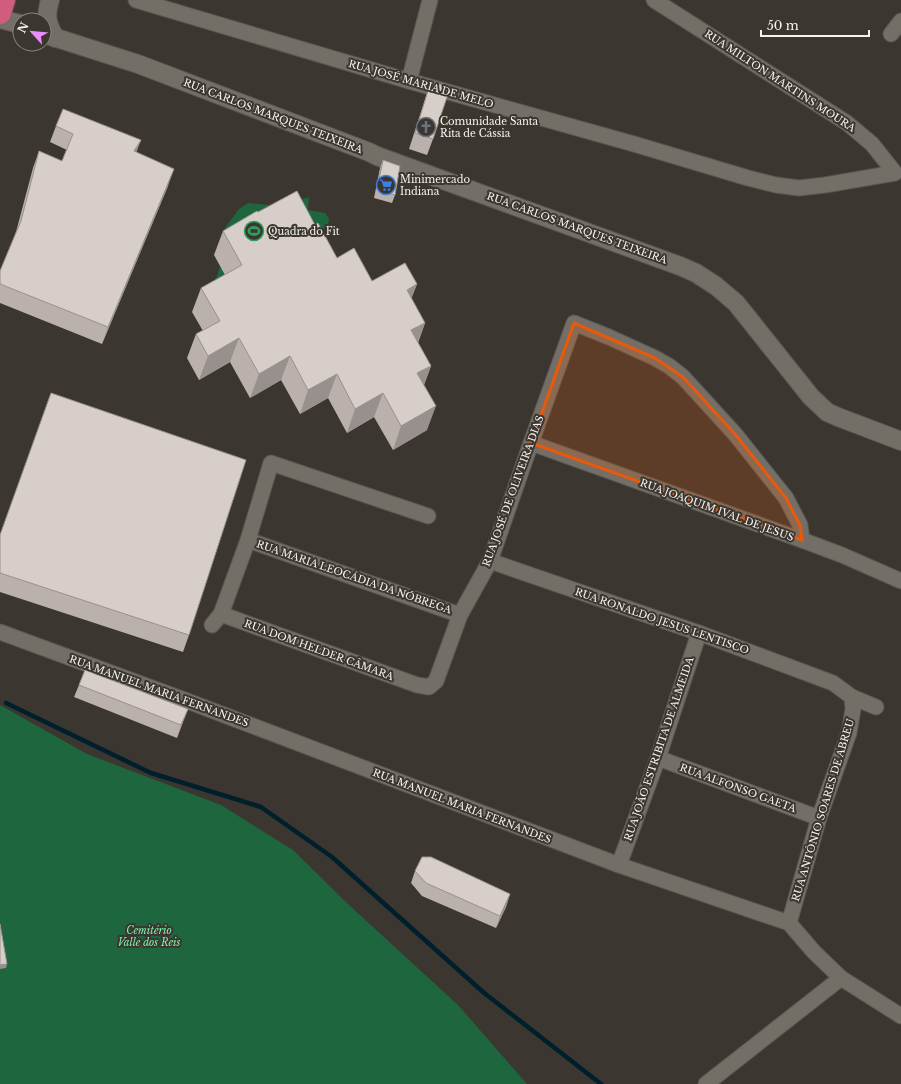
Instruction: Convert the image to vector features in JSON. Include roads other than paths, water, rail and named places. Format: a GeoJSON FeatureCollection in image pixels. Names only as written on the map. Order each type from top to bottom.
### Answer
{"type":"FeatureCollection","features":[{"type":"Feature","properties":{"kind":"highway"},"geometry":{"type":"LineString","coordinates":[[0,13],[4,0]]}},
{"type":"Feature","properties":{"kind":"street"},"geometry":{"type":"LineString","coordinates":[[47,12],[50,0]]}},
{"type":"Feature","properties":{"kind":"street","name":"RUA JOSÉ MARIA DE MELO"},"geometry":{"type":"LineString","coordinates":[[136,0],[409,81],[776,185],[799,188],[895,173]]}},
{"type":"Feature","properties":{"kind":"street"},"geometry":{"type":"LineString","coordinates":[[409,81],[430,0]]}},
{"type":"Feature","properties":{"kind":"street","name":"RUA MILTON MARTINS MOURA"},"geometry":{"type":"LineString","coordinates":[[654,0],[846,123],[872,144],[895,173]]}},
{"type":"Feature","properties":{"kind":"street"},"geometry":{"type":"LineString","coordinates":[[0,19],[12,22]]}},
{"type":"Feature","properties":{"kind":"street"},"geometry":{"type":"LineString","coordinates":[[891,34],[901,21]]}},
{"type":"Feature","properties":{"kind":"street","name":"RUA CARLOS MARQUES TEIXEIRA"},"geometry":{"type":"LineString","coordinates":[[52,37],[138,64],[377,156],[696,273],[716,286],[736,304],[811,397],[827,412],[901,441]]}},
{"type":"Feature","properties":{"kind":"street","name":"RUA JOSÉ DE OLIVEIRA DIAS"},"geometry":{"type":"LineString","coordinates":[[417,686],[429,687],[436,682],[460,615],[490,561],[574,323],[655,358],[669,366],[683,377],[735,434],[786,498],[800,525],[802,540]]}},
{"type":"Feature","properties":{"kind":"street","name":"RUA JOAQUIM IVAL DE JESUS"},"geometry":{"type":"LineString","coordinates":[[531,443],[802,540],[901,581]]}},
{"type":"Feature","properties":{"kind":"street"},"geometry":{"type":"LineString","coordinates":[[248,540],[263,485],[271,463],[428,516]]}},
{"type":"Feature","properties":{"kind":"street","name":"RUA MARIA LEOCÁDIA DA NÓBREGA"},"geometry":{"type":"LineString","coordinates":[[248,540],[460,615]]}},
{"type":"Feature","properties":{"kind":"street","name":"RUA DOM HELDER CÂMARA"},"geometry":{"type":"LineString","coordinates":[[248,540],[217,620],[417,686]]}},
{"type":"Feature","properties":{"kind":"street","name":"RUA RONALDO JESUS LENTISCO"},"geometry":{"type":"LineString","coordinates":[[490,561],[699,633],[833,683],[852,697]]}},
{"type":"Feature","properties":{"kind":"street","name":"RUA MANUEL MARIA FERNANDES"},"geometry":{"type":"LineString","coordinates":[[0,632],[184,694],[619,865],[789,923]]}},
{"type":"Feature","properties":{"kind":"street","name":"RUA JOÃO ESTRIBITA DE ALMEIDA"},"geometry":{"type":"LineString","coordinates":[[619,865],[658,758],[699,633]]}},
{"type":"Feature","properties":{"kind":"street"},"geometry":{"type":"LineString","coordinates":[[852,697],[876,706]]}},
{"type":"Feature","properties":{"kind":"street","name":"RUA ANTÔNIO SOARES DE ABREU"},"geometry":{"type":"LineString","coordinates":[[789,923],[819,818],[849,733],[854,709],[852,697]]}},
{"type":"Feature","properties":{"kind":"street","name":"RUA ALFONSO GAETA"},"geometry":{"type":"LineString","coordinates":[[658,758],[819,818]]}},
{"type":"Feature","properties":{"kind":"street"},"geometry":{"type":"LineString","coordinates":[[789,923],[814,952],[842,978],[901,1016]]}},
{"type":"Feature","properties":{"kind":"street"},"geometry":{"type":"LineString","coordinates":[[706,1084],[842,978]]}},
{"type":"Feature","properties":{"kind":"waterway"},"geometry":{"type":"LineString","coordinates":[[6,703],[151,773],[261,807],[332,857],[483,992],[601,1084]]}},
{"type":"Feature","properties":{"kind":"place","name":"Comunidade Santa Rita de Cássia"},"geometry":{"type":"Point","coordinates":[426,127]}},
{"type":"Feature","properties":{"kind":"place","name":"Minimercado Indiana"},"geometry":{"type":"Point","coordinates":[386,185]}},
{"type":"Feature","properties":{"kind":"place","name":"Quadra do Fit"},"geometry":{"type":"Point","coordinates":[254,231]}},
{"type":"Feature","properties":{"kind":"park label","name":"Cemitério Valle dos Reis"},"geometry":{"type":"Point","coordinates":[149,936]}}]}
